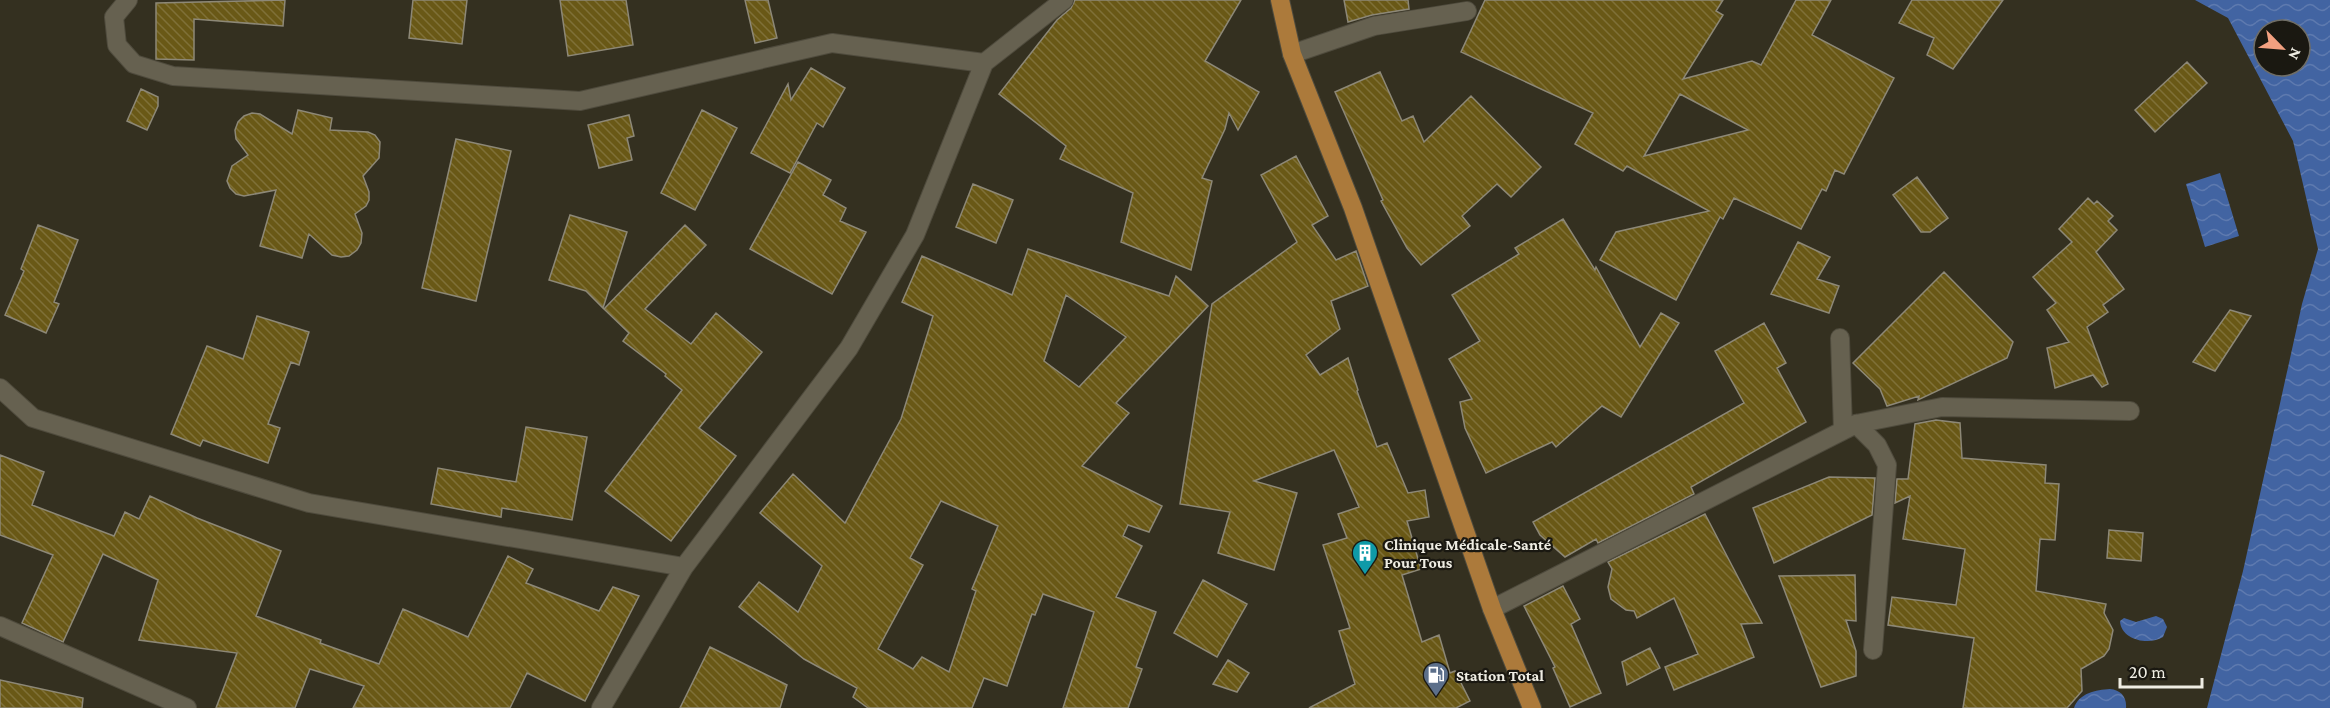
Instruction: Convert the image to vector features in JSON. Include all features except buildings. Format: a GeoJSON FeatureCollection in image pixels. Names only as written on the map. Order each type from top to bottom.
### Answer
{"type":"FeatureCollection","features":[{"type":"Feature","properties":{"kind":"main road"},"geometry":{"type":"LineString","coordinates":[[1280,0],[1292,54],[1353,208],[1492,609],[1532,708]]}},
{"type":"Feature","properties":{"kind":"street"},"geometry":{"type":"LineString","coordinates":[[128,0],[114,17],[117,45],[134,64],[173,76],[580,100],[832,43],[984,63]]}},
{"type":"Feature","properties":{"kind":"street"},"geometry":{"type":"LineString","coordinates":[[601,708],[684,567],[849,348],[915,235],[984,63],[1064,0]]}},
{"type":"Feature","properties":{"kind":"street"},"geometry":{"type":"LineString","coordinates":[[1292,54],[1374,26],[1467,11]]}},
{"type":"Feature","properties":{"kind":"street"},"geometry":{"type":"LineString","coordinates":[[1840,338],[1850,427],[1876,445],[1887,465],[1873,650]]}},
{"type":"Feature","properties":{"kind":"street"},"geometry":{"type":"LineString","coordinates":[[0,388],[33,418],[309,503],[684,567]]}},
{"type":"Feature","properties":{"kind":"street"},"geometry":{"type":"LineString","coordinates":[[1492,609],[1850,427],[1942,407],[2130,411]]}},
{"type":"Feature","properties":{"kind":"street"},"geometry":{"type":"LineString","coordinates":[[0,626],[187,708]]}},
{"type":"Feature","properties":{"kind":"water"},"geometry":{"type":"Polygon","coordinates":[[[2195,0],[2330,0],[2330,708],[2207,708],[2243,571],[2302,304],[2318,249],[2293,141],[2260,78],[2312,78],[2312,18],[2252,18],[2252,63],[2228,18],[2195,0]]]}},
{"type":"Feature","properties":{"kind":"water"},"geometry":{"type":"Polygon","coordinates":[[[2220,173],[2239,236],[2205,247],[2186,184],[2220,173]]]}},
{"type":"Feature","properties":{"kind":"water"},"geometry":{"type":"Polygon","coordinates":[[[2156,616],[2163,619],[2167,627],[2163,637],[2151,641],[2130,637],[2125,633],[2120,621],[2124,618],[2136,622],[2156,616]]]}},
{"type":"Feature","properties":{"kind":"water"},"geometry":{"type":"Polygon","coordinates":[[[2110,689],[2123,695],[2126,708],[2074,708],[2084,696],[2094,691],[2110,689]]]}},
{"type":"Feature","properties":{"kind":"place","name":"Clinique Médicale-Santé Pour Tous"},"geometry":{"type":"Point","coordinates":[1365,576]}},
{"type":"Feature","properties":{"kind":"place","name":"Station Total"},"geometry":{"type":"Point","coordinates":[1436,698]}}]}
